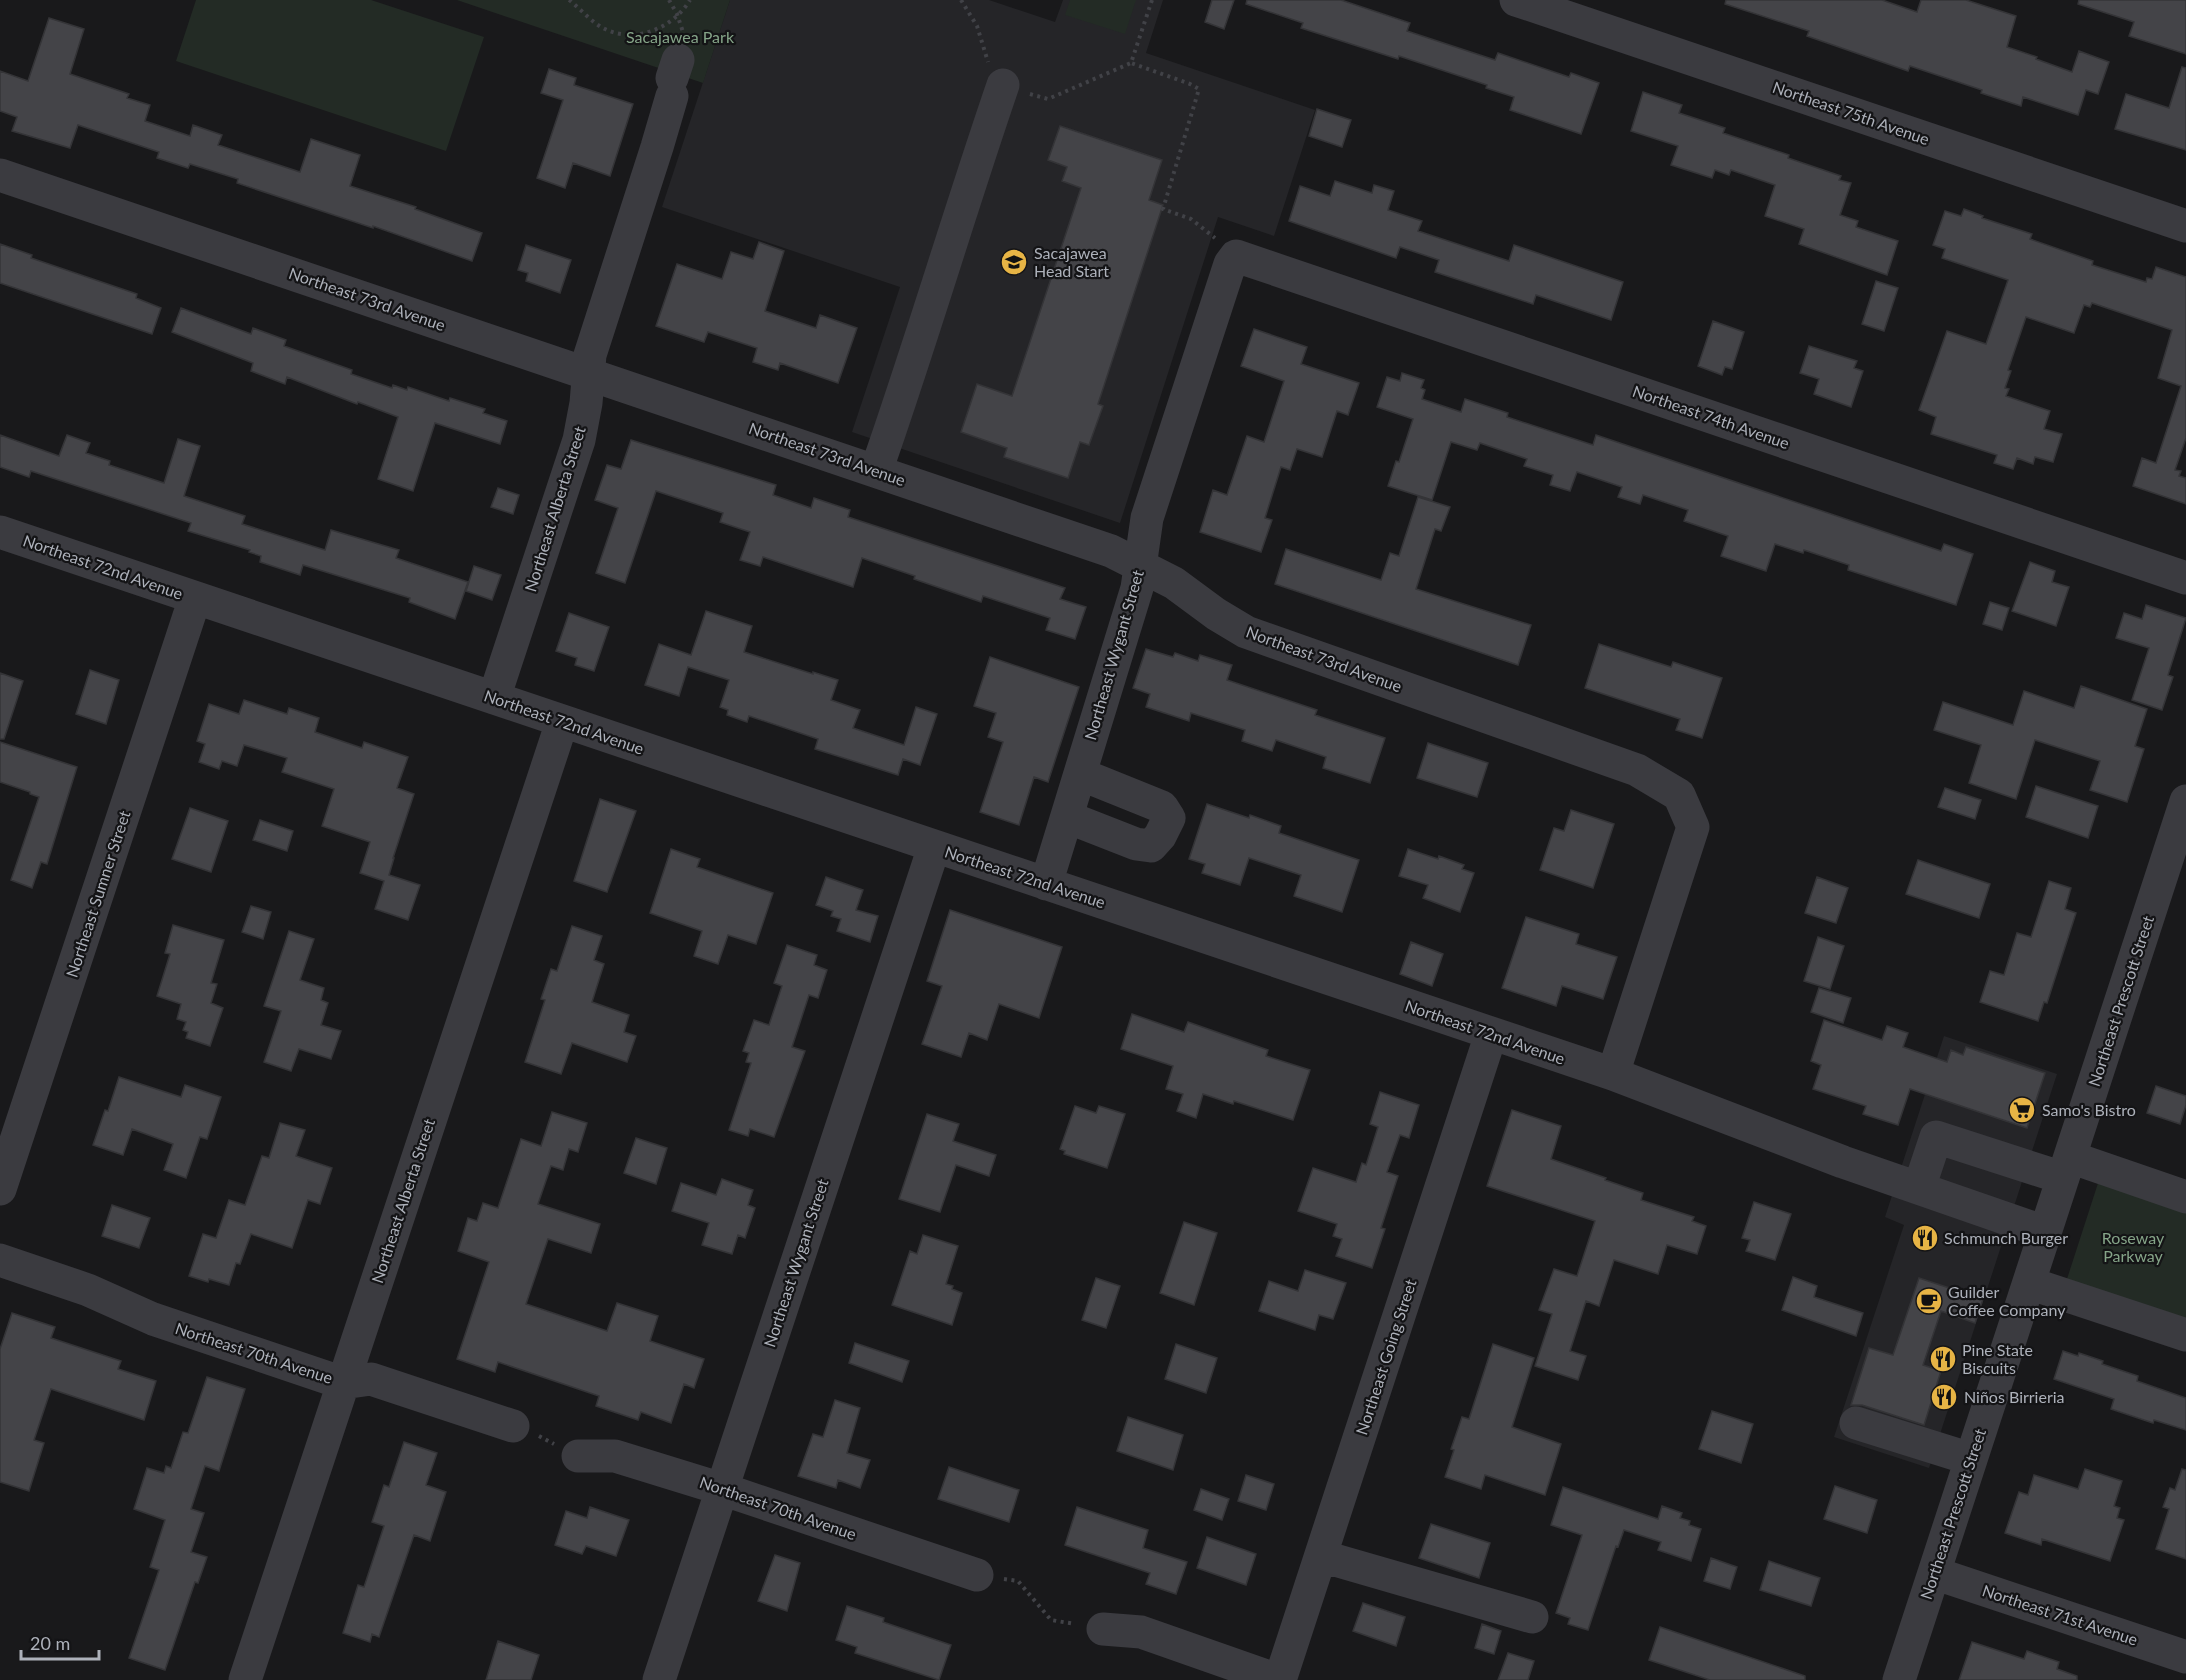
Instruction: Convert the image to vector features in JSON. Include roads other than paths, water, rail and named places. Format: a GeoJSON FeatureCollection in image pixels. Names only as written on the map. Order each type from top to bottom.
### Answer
{"type":"FeatureCollection","features":[{"type":"Feature","properties":{"kind":"street","name":"Northeast 75th Avenue"},"geometry":{"type":"LineString","coordinates":[[1516,0],[2186,226]]}},
{"type":"Feature","properties":{"kind":"street","name":"Northeast Alberta Street"},"geometry":{"type":"LineString","coordinates":[[494,698],[579,440],[586,403],[590,356],[657,147],[674,78]]}},
{"type":"Feature","properties":{"kind":"street"},"geometry":{"type":"LineString","coordinates":[[876,471],[910,375],[955,226],[1003,85]]}},
{"type":"Feature","properties":{"kind":"street","name":"Northeast 73rd Avenue"},"geometry":{"type":"LineString","coordinates":[[0,175],[1111,551],[1174,584],[1216,615],[1246,632],[1637,770],[1679,795],[1693,827],[1613,1074]]}},
{"type":"Feature","properties":{"kind":"street","name":"Northeast Wygant Street"},"geometry":{"type":"LineString","coordinates":[[1046,884],[1137,588],[1147,518],[1230,264],[1236,256]]}},
{"type":"Feature","properties":{"kind":"street","name":"Northeast 74th Avenue"},"geometry":{"type":"LineString","coordinates":[[1236,256],[2186,578]]}},
{"type":"Feature","properties":{"kind":"street","name":"Northeast 72nd Avenue"},"geometry":{"type":"LineString","coordinates":[[0,532],[1613,1074],[1804,1148],[2045,1232]]}},
{"type":"Feature","properties":{"kind":"street","name":"Northeast Sumner Street"},"geometry":{"type":"LineString","coordinates":[[0,1189],[195,598]]}},
{"type":"Feature","properties":{"kind":"street","name":"Northeast Alberta Street"},"geometry":{"type":"LineString","coordinates":[[244,1680],[562,722]]}},
{"type":"Feature","properties":{"kind":"street"},"geometry":{"type":"LineString","coordinates":[[1067,817],[1137,844],[1151,846],[1160,836],[1169,818],[1162,807],[1080,774]]}},
{"type":"Feature","properties":{"kind":"street","name":"Northeast Prescott Street"},"geometry":{"type":"LineString","coordinates":[[1899,1680],[2066,1168],[2175,873],[2186,801]]}},
{"type":"Feature","properties":{"kind":"street","name":"Northeast Wygant Street"},"geometry":{"type":"LineString","coordinates":[[659,1680],[934,847]]}},
{"type":"Feature","properties":{"kind":"street","name":"Northeast Going Street"},"geometry":{"type":"LineString","coordinates":[[1279,1680],[1491,1034]]}},
{"type":"Feature","properties":{"kind":"street"},"geometry":{"type":"LineString","coordinates":[[1919,1188],[1936,1137],[2186,1197]]}},
{"type":"Feature","properties":{"kind":"street","name":"Northeast 70th Avenue"},"geometry":{"type":"LineString","coordinates":[[0,1260],[88,1290],[153,1319],[343,1383],[371,1379],[513,1426]]}},
{"type":"Feature","properties":{"kind":"street"},"geometry":{"type":"LineString","coordinates":[[2029,1283],[2186,1335]]}},
{"type":"Feature","properties":{"kind":"street"},"geometry":{"type":"LineString","coordinates":[[1856,1423],[1971,1459]]}},
{"type":"Feature","properties":{"kind":"street","name":"Northeast 70th Avenue"},"geometry":{"type":"LineString","coordinates":[[578,1456],[615,1455],[977,1575]]}},
{"type":"Feature","properties":{"kind":"street"},"geometry":{"type":"LineString","coordinates":[[1321,1556],[1532,1617]]}},
{"type":"Feature","properties":{"kind":"street","name":"Northeast 71st Avenue"},"geometry":{"type":"LineString","coordinates":[[1934,1573],[2186,1657]]}},
{"type":"Feature","properties":{"kind":"street"},"geometry":{"type":"LineString","coordinates":[[1102,1629],[1142,1632],[1279,1680]]}},
{"type":"Feature","properties":{"kind":"place","name":"Sacajawea Head Start"},"geometry":{"type":"Point","coordinates":[1014,262]}},
{"type":"Feature","properties":{"kind":"place","name":"Samo's Bistro"},"geometry":{"type":"Point","coordinates":[2022,1110]}},
{"type":"Feature","properties":{"kind":"place","name":"Schmunch Burger"},"geometry":{"type":"Point","coordinates":[1925,1238]}},
{"type":"Feature","properties":{"kind":"place","name":"Guilder Coffee Company"},"geometry":{"type":"Point","coordinates":[1929,1301]}},
{"type":"Feature","properties":{"kind":"place","name":"Pine State Biscuits"},"geometry":{"type":"Point","coordinates":[1943,1359]}},
{"type":"Feature","properties":{"kind":"place","name":"Niños Birrieria"},"geometry":{"type":"Point","coordinates":[1944,1397]}},
{"type":"Feature","properties":{"kind":"park label","name":"Sacajawea Park"},"geometry":{"type":"Point","coordinates":[680,37]}},
{"type":"Feature","properties":{"kind":"park label","name":"Roseway Parkway"},"geometry":{"type":"Point","coordinates":[2133,1247]}}]}
